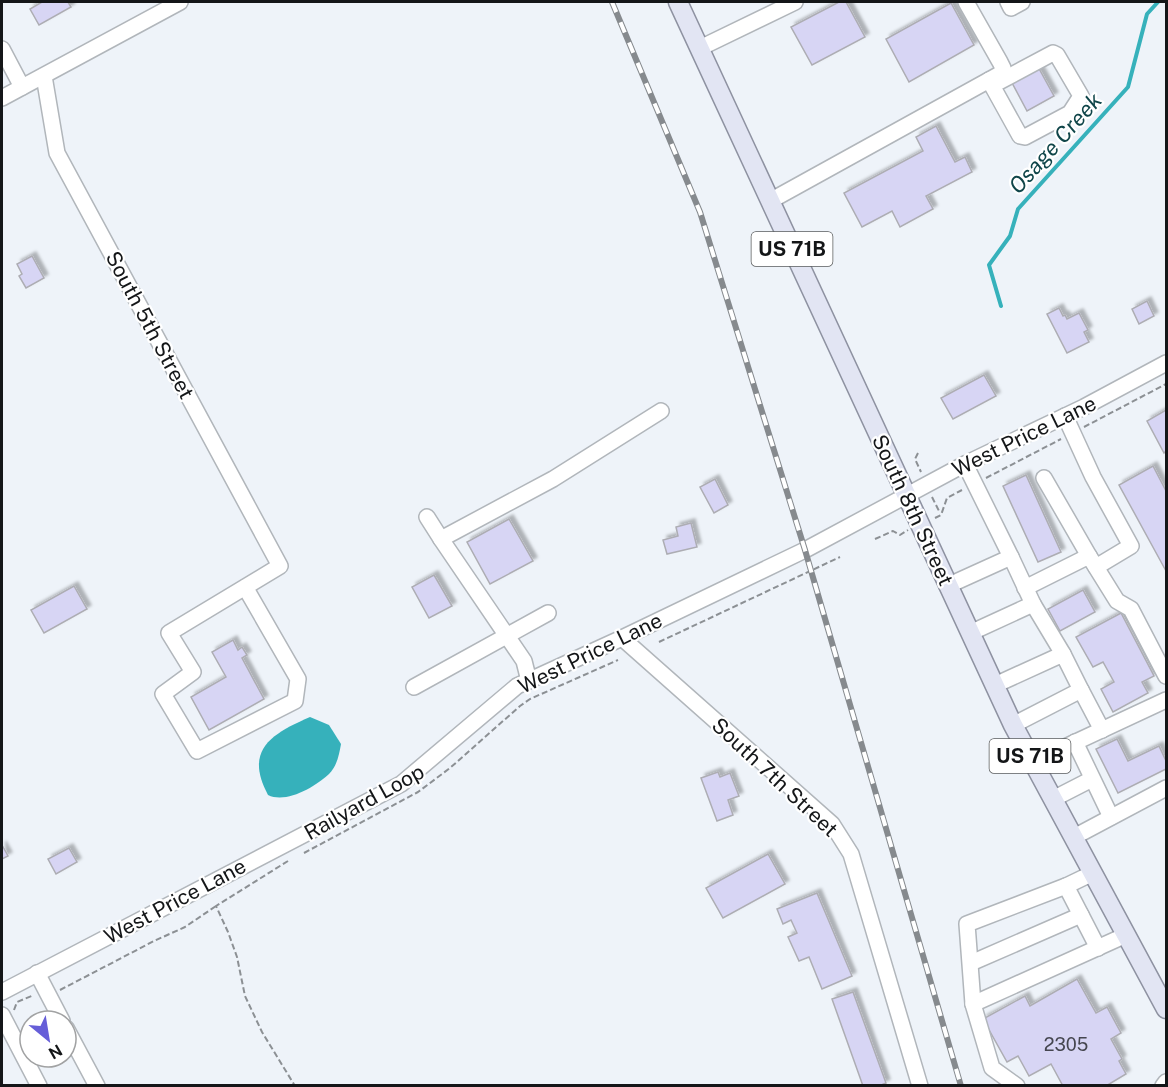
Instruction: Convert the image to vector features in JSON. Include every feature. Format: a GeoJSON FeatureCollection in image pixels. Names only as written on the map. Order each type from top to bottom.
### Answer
{"type":"FeatureCollection","features":[{"type":"Feature","properties":{"kind":"main road","name":"South 8th Street"},"geometry":{"type":"LineString","coordinates":[[678,2],[1013,725],[1167,1009]]}},
{"type":"Feature","properties":{"kind":"street"},"geometry":{"type":"LineString","coordinates":[[2,98],[180,2]]}},
{"type":"Feature","properties":{"kind":"street"},"geometry":{"type":"LineString","coordinates":[[700,48],[795,2]]}},
{"type":"Feature","properties":{"kind":"street"},"geometry":{"type":"LineString","coordinates":[[966,2],[1003,68],[991,83]]}},
{"type":"Feature","properties":{"kind":"street"},"geometry":{"type":"LineString","coordinates":[[1008,2],[1011,8],[1022,2]]}},
{"type":"Feature","properties":{"kind":"street"},"geometry":{"type":"LineString","coordinates":[[2,49],[22,87]]}},
{"type":"Feature","properties":{"kind":"street"},"geometry":{"type":"LineString","coordinates":[[770,201],[991,83],[1053,54],[1057,55],[1081,96],[1070,112],[1022,137],[991,83]]}},
{"type":"Feature","properties":{"kind":"street","name":"South 5th Street"},"geometry":{"type":"LineString","coordinates":[[44,76],[57,153],[280,566],[245,587]]}},
{"type":"Feature","properties":{"kind":"street","name":"West Price Lane"},"geometry":{"type":"LineString","coordinates":[[2,992],[401,783],[517,686],[805,550],[965,464],[1167,363]]}},
{"type":"Feature","properties":{"kind":"street"},"geometry":{"type":"LineString","coordinates":[[441,539],[553,479],[662,411]]}},
{"type":"Feature","properties":{"kind":"street"},"geometry":{"type":"LineString","coordinates":[[1025,588],[1131,546],[1093,477],[1065,416]]}},
{"type":"Feature","properties":{"kind":"street"},"geometry":{"type":"LineString","coordinates":[[965,464],[1033,604],[1082,690],[1101,730]]}},
{"type":"Feature","properties":{"kind":"street"},"geometry":{"type":"LineString","coordinates":[[1044,478],[1117,602],[1131,609],[1167,676]]}},
{"type":"Feature","properties":{"kind":"street"},"geometry":{"type":"LineString","coordinates":[[428,517],[524,661],[529,681]]}},
{"type":"Feature","properties":{"kind":"street"},"geometry":{"type":"LineString","coordinates":[[948,586],[1011,557]]}},
{"type":"Feature","properties":{"kind":"street"},"geometry":{"type":"LineString","coordinates":[[245,587],[298,679],[295,701],[197,751],[164,694],[193,672],[169,633],[245,587]]}},
{"type":"Feature","properties":{"kind":"street"},"geometry":{"type":"LineString","coordinates":[[970,633],[1033,604]]}},
{"type":"Feature","properties":{"kind":"street"},"geometry":{"type":"LineString","coordinates":[[414,687],[548,613]]}},
{"type":"Feature","properties":{"kind":"street","name":"South 7th Street"},"geometry":{"type":"LineString","coordinates":[[622,638],[832,824],[851,854],[920,1086]]}},
{"type":"Feature","properties":{"kind":"street"},"geometry":{"type":"LineString","coordinates":[[995,685],[1062,654]]}},
{"type":"Feature","properties":{"kind":"street"},"geometry":{"type":"LineString","coordinates":[[1013,725],[1082,690]]}},
{"type":"Feature","properties":{"kind":"street"},"geometry":{"type":"LineString","coordinates":[[1033,762],[1167,700]]}},
{"type":"Feature","properties":{"kind":"street"},"geometry":{"type":"LineString","coordinates":[[1075,742],[1111,818]]}},
{"type":"Feature","properties":{"kind":"street"},"geometry":{"type":"LineString","coordinates":[[1053,799],[1092,778]]}},
{"type":"Feature","properties":{"kind":"street"},"geometry":{"type":"LineString","coordinates":[[1074,837],[1167,788]]}},
{"type":"Feature","properties":{"kind":"street"},"geometry":{"type":"LineString","coordinates":[[1017,1086],[992,1068],[973,1004],[967,924],[1066,886],[1093,873]]}},
{"type":"Feature","properties":{"kind":"street"},"geometry":{"type":"LineString","coordinates":[[1066,886],[1098,948]]}},
{"type":"Feature","properties":{"kind":"street"},"geometry":{"type":"LineString","coordinates":[[971,963],[1081,915]]}},
{"type":"Feature","properties":{"kind":"street"},"geometry":{"type":"LineString","coordinates":[[973,1004],[1126,935]]}},
{"type":"Feature","properties":{"kind":"street"},"geometry":{"type":"LineString","coordinates":[[37,973],[56,1009]]}},
{"type":"Feature","properties":{"kind":"street"},"geometry":{"type":"LineString","coordinates":[[2,1015],[39,1086]]}},
{"type":"Feature","properties":{"kind":"street"},"geometry":{"type":"LineString","coordinates":[[78,1050],[98,1086]]}},
{"type":"Feature","properties":{"kind":"street"},"geometry":{"type":"LineString","coordinates":[[1162,1085],[1167,1082]]}},
{"type":"Feature","properties":{"kind":"path"},"geometry":{"type":"LineString","coordinates":[[915,459],[918,453]]}},
{"type":"Feature","properties":{"kind":"path"},"geometry":{"type":"LineString","coordinates":[[938,508],[939,516],[947,498],[965,489]]}},
{"type":"Feature","properties":{"kind":"path"},"geometry":{"type":"LineString","coordinates":[[875,539],[893,531],[900,535],[905,532]]}},
{"type":"Feature","properties":{"kind":"path"},"geometry":{"type":"LineString","coordinates":[[659,642],[840,557]]}},
{"type":"Feature","properties":{"kind":"path","name":"Railyard Loop"},"geometry":{"type":"LineString","coordinates":[[304,853],[418,792],[450,768],[530,699],[618,660]]}},
{"type":"Feature","properties":{"kind":"path","name":"Railyard Loop"},"geometry":{"type":"LineString","coordinates":[[61,990],[185,927],[288,861]]}},
{"type":"Feature","properties":{"kind":"path"},"geometry":{"type":"LineString","coordinates":[[216,906],[237,957],[245,996],[262,1032],[295,1086]]}},
{"type":"Feature","properties":{"kind":"water"},"geometry":{"type":"Polygon","coordinates":[[[310,717],[329,725],[341,744],[334,767],[323,779],[300,793],[283,797],[268,795],[261,779],[260,755],[273,737],[310,717]]]}},
{"type":"Feature","properties":{"kind":"building"},"geometry":{"type":"Polygon","coordinates":[[[42,2],[68,2],[71,7],[39,25],[30,9],[42,2]]]}},
{"type":"Feature","properties":{"kind":"building"},"geometry":{"type":"Polygon","coordinates":[[[839,2],[846,2],[865,37],[812,65],[791,27],[839,2]]]}},
{"type":"Feature","properties":{"kind":"building"},"geometry":{"type":"Polygon","coordinates":[[[951,3],[974,45],[909,82],[886,39],[951,3]]]}},
{"type":"Feature","properties":{"kind":"building"},"geometry":{"type":"Polygon","coordinates":[[[1037,65],[1054,96],[1027,111],[1010,79],[1037,65]]]}},
{"type":"Feature","properties":{"kind":"building"},"geometry":{"type":"Polygon","coordinates":[[[936,126],[955,162],[965,157],[972,172],[926,196],[933,209],[900,227],[892,211],[862,227],[844,193],[923,151],[916,137],[936,126]]]}},
{"type":"Feature","properties":{"kind":"building"},"geometry":{"type":"Polygon","coordinates":[[[32,256],[44,278],[26,288],[19,276],[22,274],[17,264],[32,256]]]}},
{"type":"Feature","properties":{"kind":"building"},"geometry":{"type":"Polygon","coordinates":[[[1147,301],[1154,316],[1139,324],[1132,309],[1147,301]]]}},
{"type":"Feature","properties":{"kind":"building"},"geometry":{"type":"Polygon","coordinates":[[[1059,308],[1067,319],[1079,313],[1088,330],[1084,332],[1089,342],[1067,353],[1047,314],[1059,308]]]}},
{"type":"Feature","properties":{"kind":"building"},"geometry":{"type":"Polygon","coordinates":[[[984,375],[996,396],[953,419],[941,398],[984,375]]]}},
{"type":"Feature","properties":{"kind":"building"},"geometry":{"type":"Polygon","coordinates":[[[1166,410],[1166,451],[1164,453],[1147,421],[1166,410]]]}},
{"type":"Feature","properties":{"kind":"building"},"geometry":{"type":"Polygon","coordinates":[[[1153,466],[1166,491],[1166,571],[1119,485],[1153,466]]]}},
{"type":"Feature","properties":{"kind":"building"},"geometry":{"type":"Polygon","coordinates":[[[1026,475],[1061,552],[1038,562],[1003,486],[1026,475]]]}},
{"type":"Feature","properties":{"kind":"building"},"geometry":{"type":"Polygon","coordinates":[[[715,479],[728,505],[714,513],[700,487],[715,479]]]}},
{"type":"Feature","properties":{"kind":"building"},"geometry":{"type":"Polygon","coordinates":[[[509,519],[533,561],[490,584],[467,542],[509,519]]]}},
{"type":"Feature","properties":{"kind":"building"},"geometry":{"type":"Polygon","coordinates":[[[691,523],[697,547],[667,554],[663,540],[678,536],[676,527],[691,523]]]}},
{"type":"Feature","properties":{"kind":"building"},"geometry":{"type":"Polygon","coordinates":[[[434,575],[452,606],[429,618],[412,587],[434,575]]]}},
{"type":"Feature","properties":{"kind":"building"},"geometry":{"type":"Polygon","coordinates":[[[74,586],[87,609],[44,633],[31,610],[74,586]]]}},
{"type":"Feature","properties":{"kind":"building"},"geometry":{"type":"Polygon","coordinates":[[[1083,590],[1095,612],[1060,631],[1048,609],[1083,590]]]}},
{"type":"Feature","properties":{"kind":"building"},"geometry":{"type":"Polygon","coordinates":[[[1121,613],[1154,676],[1142,682],[1148,693],[1113,712],[1101,689],[1114,682],[1103,662],[1093,667],[1076,637],[1121,613]]]}},
{"type":"Feature","properties":{"kind":"building"},"geometry":{"type":"Polygon","coordinates":[[[233,640],[238,650],[242,647],[247,655],[242,658],[264,699],[209,730],[191,697],[226,677],[212,652],[233,640]]]}},
{"type":"Feature","properties":{"kind":"building"},"geometry":{"type":"Polygon","coordinates":[[[1117,739],[1128,761],[1159,746],[1166,761],[1166,769],[1118,793],[1096,749],[1117,739]]]}},
{"type":"Feature","properties":{"kind":"building"},"geometry":{"type":"Polygon","coordinates":[[[718,772],[720,777],[730,773],[739,796],[728,800],[733,815],[717,821],[701,778],[718,772]]]}},
{"type":"Feature","properties":{"kind":"building"},"geometry":{"type":"Polygon","coordinates":[[[2,845],[8,856],[2,859],[2,845]]]}},
{"type":"Feature","properties":{"kind":"building"},"geometry":{"type":"Polygon","coordinates":[[[69,848],[77,862],[56,874],[48,859],[69,848]]]}},
{"type":"Feature","properties":{"kind":"building"},"geometry":{"type":"Polygon","coordinates":[[[768,854],[785,884],[723,918],[706,888],[768,854]]]}},
{"type":"Feature","properties":{"kind":"building"},"geometry":{"type":"Polygon","coordinates":[[[817,893],[852,976],[822,989],[809,957],[799,961],[788,937],[797,933],[791,920],[783,924],[777,909],[817,893]]]}},
{"type":"Feature","properties":{"kind":"building"},"geometry":{"type":"Polygon","coordinates":[[[1077,979],[1096,1013],[1107,1007],[1121,1033],[1111,1039],[1122,1059],[1119,1061],[1126,1074],[1106,1086],[1063,1086],[1051,1064],[1029,1076],[1018,1056],[1007,1062],[983,1019],[1025,996],[1030,1006],[1077,979]]]}},
{"type":"Feature","properties":{"kind":"building"},"geometry":{"type":"Polygon","coordinates":[[[853,992],[886,1083],[879,1086],[863,1086],[832,999],[853,992]]]}},
{"type":"Feature","properties":{"kind":"waterway","name":"Osage Creek"},"geometry":{"type":"LineString","coordinates":[[1001,306],[989,265],[1010,236],[1018,209],[1128,87],[1147,14],[1158,2]]}},
{"type":"Feature","properties":{"kind":"railway"},"geometry":{"type":"LineString","coordinates":[[612,2],[700,212],[805,550],[961,1086]]}}]}
